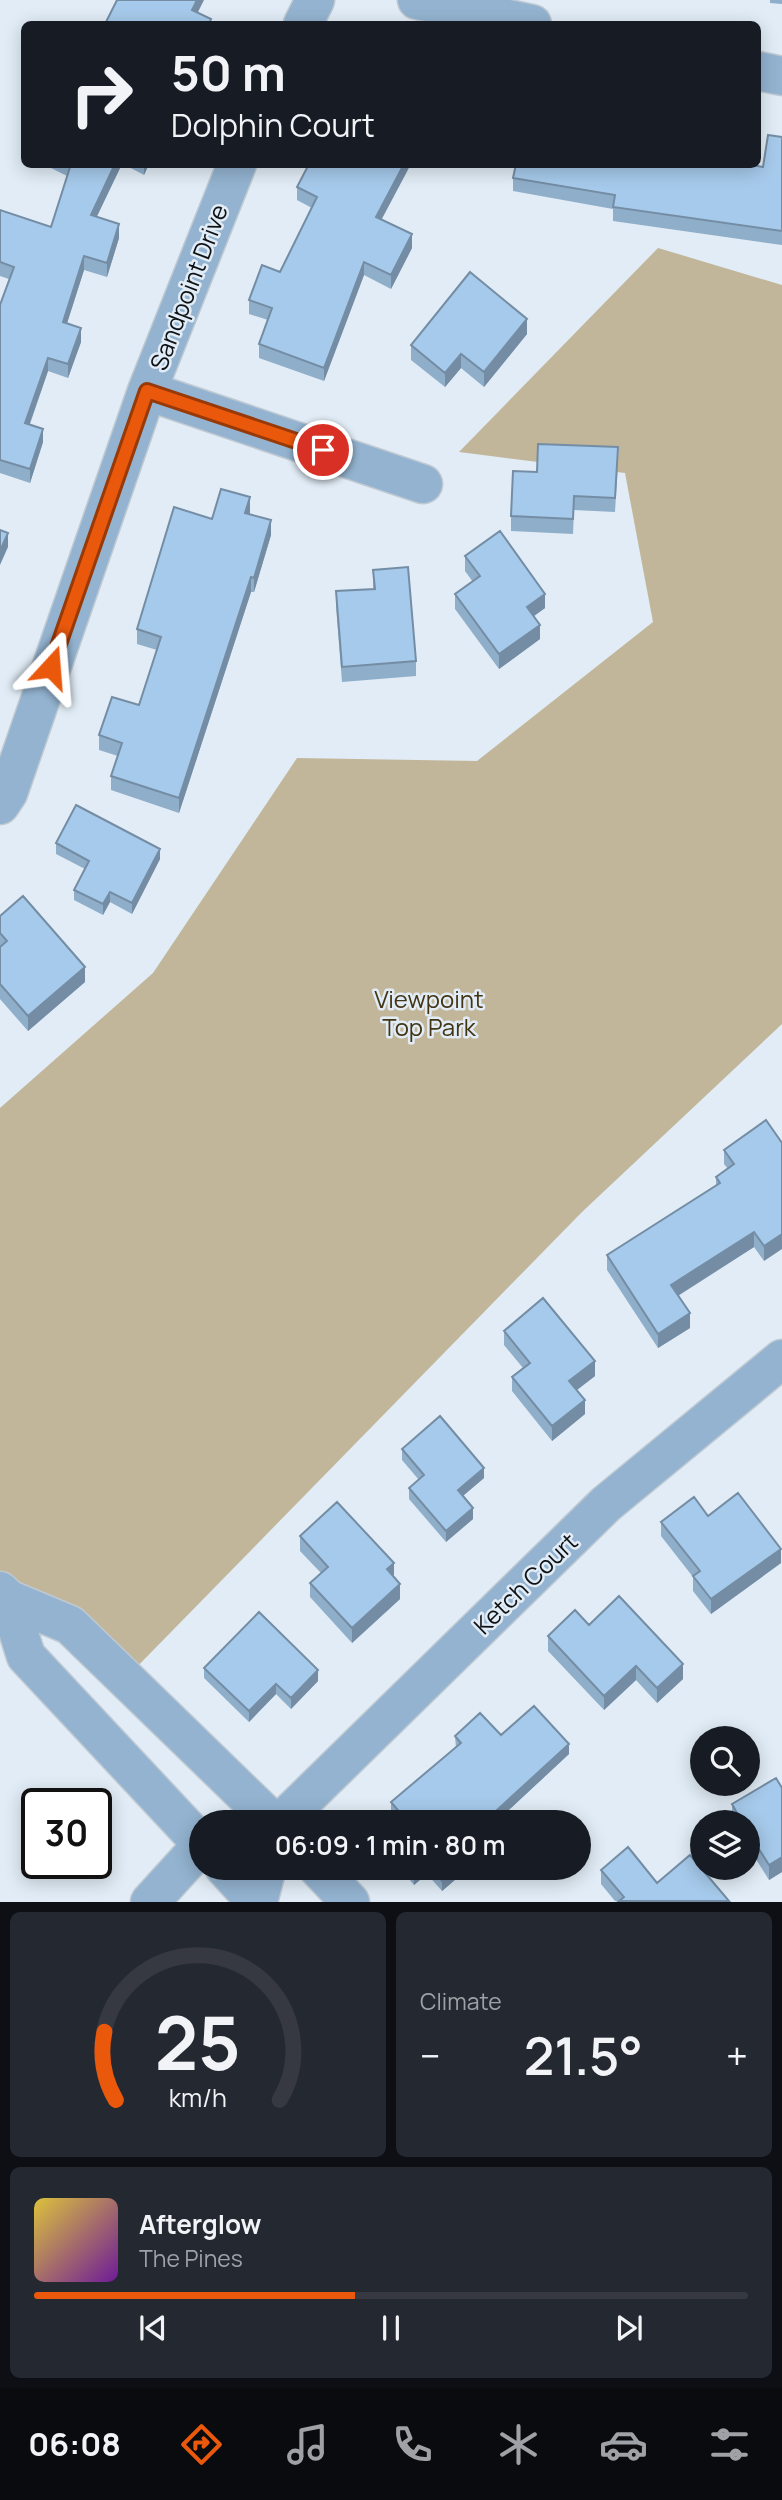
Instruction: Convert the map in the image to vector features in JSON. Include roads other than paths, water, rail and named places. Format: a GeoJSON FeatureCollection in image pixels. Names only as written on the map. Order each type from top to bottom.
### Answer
{"type":"FeatureCollection","features":[{"type":"Feature","properties":{"kind":"street"},"geometry":{"type":"LineString","coordinates":[[304,21],[315,0]]}},
{"type":"Feature","properties":{"kind":"street"},"geometry":{"type":"LineString","coordinates":[[417,0],[518,21]]}},
{"type":"Feature","properties":{"kind":"street"},"geometry":{"type":"LineString","coordinates":[[761,72],[782,76]]}},
{"type":"Feature","properties":{"kind":"street","name":"Sandpoint Drive"},"geometry":{"type":"LineString","coordinates":[[0,805],[8,793],[147,391],[235,168]]}},
{"type":"Feature","properties":{"kind":"street"},"geometry":{"type":"LineString","coordinates":[[147,391],[423,484]]}},
{"type":"Feature","properties":{"kind":"street","name":"Ketch Court"},"geometry":{"type":"LineString","coordinates":[[293,1810],[606,1504],[782,1359]]}},
{"type":"Feature","properties":{"kind":"street"},"geometry":{"type":"LineString","coordinates":[[4,1595],[70,1625],[261,1810]]}},
{"type":"Feature","properties":{"kind":"street"},"geometry":{"type":"LineString","coordinates":[[4,1595],[26,1656],[189,1831]]}},
{"type":"Feature","properties":{"kind":"street"},"geometry":{"type":"LineString","coordinates":[[150,1902],[189,1858]]}},
{"type":"Feature","properties":{"kind":"street"},"geometry":{"type":"LineString","coordinates":[[236,1880],[257,1902]]}},
{"type":"Feature","properties":{"kind":"street"},"geometry":{"type":"LineString","coordinates":[[257,1902],[263,1880]]}},
{"type":"Feature","properties":{"kind":"street"},"geometry":{"type":"LineString","coordinates":[[329,1880],[350,1902]]}},
{"type":"Feature","properties":{"kind":"park label","name":"Viewpoint Top Park"},"geometry":{"type":"Point","coordinates":[429,1012]}}]}
